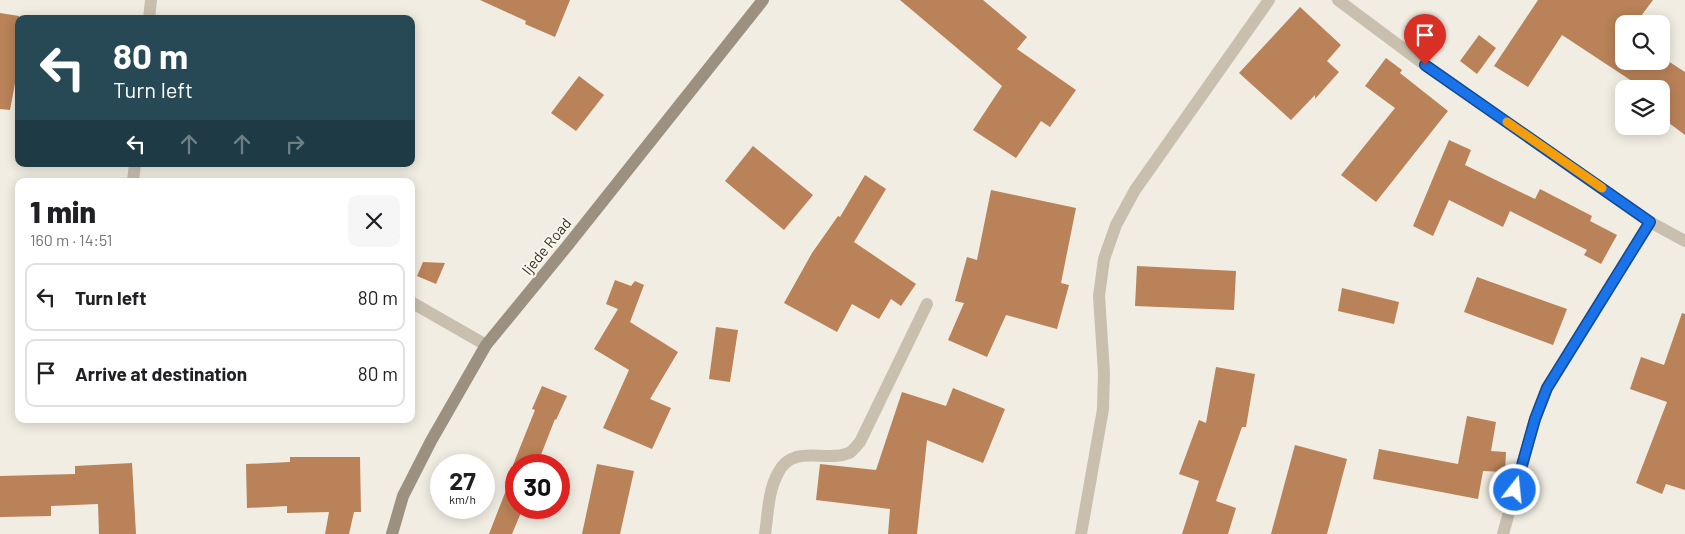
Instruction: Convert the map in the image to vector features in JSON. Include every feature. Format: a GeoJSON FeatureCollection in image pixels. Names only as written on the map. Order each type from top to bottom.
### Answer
{"type":"FeatureCollection","features":[{"type":"Feature","properties":{"kind":"main road","name":"Ijede Road"},"geometry":{"type":"LineString","coordinates":[[392,534],[403,496],[431,441],[486,345],[568,245],[762,0]]}},
{"type":"Feature","properties":{"kind":"street"},"geometry":{"type":"LineString","coordinates":[[149,15],[151,0]]}},
{"type":"Feature","properties":{"kind":"street"},"geometry":{"type":"LineString","coordinates":[[1082,534],[1103,409],[1104,374],[1099,296],[1104,260],[1113,234],[1135,190],[1269,0]]}},
{"type":"Feature","properties":{"kind":"street"},"geometry":{"type":"LineString","coordinates":[[1338,0],[1425,65],[1650,222],[1685,241]]}},
{"type":"Feature","properties":{"kind":"street"},"geometry":{"type":"LineString","coordinates":[[1503,534],[1535,419],[1547,388],[1650,222]]}},
{"type":"Feature","properties":{"kind":"street"},"geometry":{"type":"LineString","coordinates":[[415,304],[486,345]]}},
{"type":"Feature","properties":{"kind":"street"},"geometry":{"type":"LineString","coordinates":[[765,534],[772,490],[778,472],[791,459],[810,454],[839,456],[850,452],[860,442],[927,304]]}},
{"type":"Feature","properties":{"kind":"building"},"geometry":{"type":"Polygon","coordinates":[[[480,0],[570,0],[555,37],[525,24],[526,21],[480,0]]]}},
{"type":"Feature","properties":{"kind":"building"},"geometry":{"type":"Polygon","coordinates":[[[900,0],[983,0],[1027,37],[1017,49],[1076,90],[1050,127],[1041,121],[1016,158],[973,130],[1002,86],[900,0]]]}},
{"type":"Feature","properties":{"kind":"building"},"geometry":{"type":"Polygon","coordinates":[[[1538,0],[1653,0],[1642,15],[1615,15],[1615,70],[1562,35],[1528,87],[1494,66],[1538,0]]]}},
{"type":"Feature","properties":{"kind":"building"},"geometry":{"type":"Polygon","coordinates":[[[1300,7],[1341,45],[1327,61],[1339,72],[1315,99],[1315,95],[1291,120],[1239,73],[1300,7]]]}},
{"type":"Feature","properties":{"kind":"building"},"geometry":{"type":"Polygon","coordinates":[[[0,13],[15,15],[15,83],[10,110],[0,109],[0,13]]]}},
{"type":"Feature","properties":{"kind":"building"},"geometry":{"type":"Polygon","coordinates":[[[1479,35],[1496,48],[1477,74],[1460,61],[1479,35]]]}},
{"type":"Feature","properties":{"kind":"building"},"geometry":{"type":"Polygon","coordinates":[[[1386,58],[1402,70],[1400,73],[1448,111],[1376,202],[1341,175],[1395,108],[1365,86],[1386,58]]]}},
{"type":"Feature","properties":{"kind":"building"},"geometry":{"type":"Polygon","coordinates":[[[1670,62],[1685,72],[1685,135],[1670,124],[1670,80],[1630,80],[1615,70],[1670,70],[1670,62]]]}},
{"type":"Feature","properties":{"kind":"building"},"geometry":{"type":"Polygon","coordinates":[[[579,76],[604,95],[576,131],[551,113],[579,76]]]}},
{"type":"Feature","properties":{"kind":"building"},"geometry":{"type":"Polygon","coordinates":[[[1449,140],[1471,150],[1465,165],[1535,199],[1540,189],[1592,216],[1590,221],[1617,235],[1601,264],[1584,255],[1587,250],[1510,211],[1503,227],[1449,200],[1433,236],[1413,226],[1449,140]]]}},
{"type":"Feature","properties":{"kind":"building"},"geometry":{"type":"Polygon","coordinates":[[[753,146],[813,195],[784,230],[725,181],[753,146]]]}},
{"type":"Feature","properties":{"kind":"building"},"geometry":{"type":"Polygon","coordinates":[[[865,175],[886,189],[854,242],[916,284],[901,306],[891,299],[879,319],[852,304],[837,332],[784,303],[812,253],[838,216],[840,217],[865,175]]]}},
{"type":"Feature","properties":{"kind":"building"},"geometry":{"type":"Polygon","coordinates":[[[991,190],[1076,208],[1061,283],[1069,285],[1057,329],[1006,315],[987,357],[948,340],[964,303],[955,301],[967,257],[977,260],[991,190]]]}},
{"type":"Feature","properties":{"kind":"building"},"geometry":{"type":"Polygon","coordinates":[[[423,262],[445,263],[436,284],[417,276],[423,262]]]}},
{"type":"Feature","properties":{"kind":"building"},"geometry":{"type":"Polygon","coordinates":[[[1137,266],[1236,271],[1234,310],[1135,306],[1137,266]]]}},
{"type":"Feature","properties":{"kind":"building"},"geometry":{"type":"Polygon","coordinates":[[[1477,277],[1567,309],[1553,345],[1464,312],[1477,277]]]}},
{"type":"Feature","properties":{"kind":"building"},"geometry":{"type":"Polygon","coordinates":[[[615,280],[631,286],[635,281],[644,285],[630,322],[678,352],[650,399],[671,408],[652,449],[603,428],[629,370],[594,349],[618,309],[606,304],[615,280]]]}},
{"type":"Feature","properties":{"kind":"building"},"geometry":{"type":"Polygon","coordinates":[[[1342,288],[1399,302],[1394,324],[1338,311],[1342,288]]]}},
{"type":"Feature","properties":{"kind":"building"},"geometry":{"type":"Polygon","coordinates":[[[1682,313],[1685,314],[1685,490],[1666,484],[1662,494],[1636,483],[1667,402],[1630,389],[1641,357],[1664,365],[1682,313]]]}},
{"type":"Feature","properties":{"kind":"building"},"geometry":{"type":"Polygon","coordinates":[[[716,327],[738,330],[730,382],[709,379],[716,327]]]}},
{"type":"Feature","properties":{"kind":"building"},"geometry":{"type":"Polygon","coordinates":[[[1216,367],[1255,374],[1246,427],[1242,427],[1216,501],[1236,508],[1228,534],[1182,534],[1199,481],[1179,474],[1199,420],[1206,423],[1216,367]]]}},
{"type":"Feature","properties":{"kind":"building"},"geometry":{"type":"Polygon","coordinates":[[[542,386],[567,396],[555,419],[541,454],[517,454],[535,410],[532,409],[542,386]]]}},
{"type":"Feature","properties":{"kind":"building"},"geometry":{"type":"Polygon","coordinates":[[[953,388],[1005,409],[983,463],[927,440],[917,534],[888,534],[890,509],[816,500],[820,464],[876,470],[902,392],[946,406],[953,388]]]}},
{"type":"Feature","properties":{"kind":"building"},"geometry":{"type":"Polygon","coordinates":[[[1467,416],[1496,422],[1491,451],[1506,452],[1505,472],[1483,471],[1478,499],[1373,479],[1379,449],[1458,464],[1467,416]]]}},
{"type":"Feature","properties":{"kind":"building"},"geometry":{"type":"Polygon","coordinates":[[[1295,445],[1347,459],[1327,534],[1271,534],[1295,445]]]}},
{"type":"Feature","properties":{"kind":"building"},"geometry":{"type":"Polygon","coordinates":[[[290,457],[360,457],[361,512],[354,512],[349,534],[325,534],[329,512],[287,513],[287,506],[247,508],[246,464],[290,462],[290,457]]]}},
{"type":"Feature","properties":{"kind":"building"},"geometry":{"type":"Polygon","coordinates":[[[132,463],[136,534],[99,534],[98,504],[51,506],[51,516],[0,517],[0,476],[75,474],[75,466],[132,463]]]}},
{"type":"Feature","properties":{"kind":"building"},"geometry":{"type":"Polygon","coordinates":[[[597,464],[634,471],[620,534],[582,534],[597,464]]]}},
{"type":"Feature","properties":{"kind":"building"},"geometry":{"type":"Polygon","coordinates":[[[505,493],[505,519],[518,519],[512,534],[489,534],[505,493]]]}},
{"type":"Feature","properties":{"kind":"slow traffic"},"geometry":{"type":"LineString","coordinates":[[1507,122],[1602,188]]}},
{"type":"Feature","properties":{"kind":"route"},"geometry":{"type":"LineString","coordinates":[[1425,65],[1650,222],[1547,388],[1535,419],[1515,490]]}}]}
